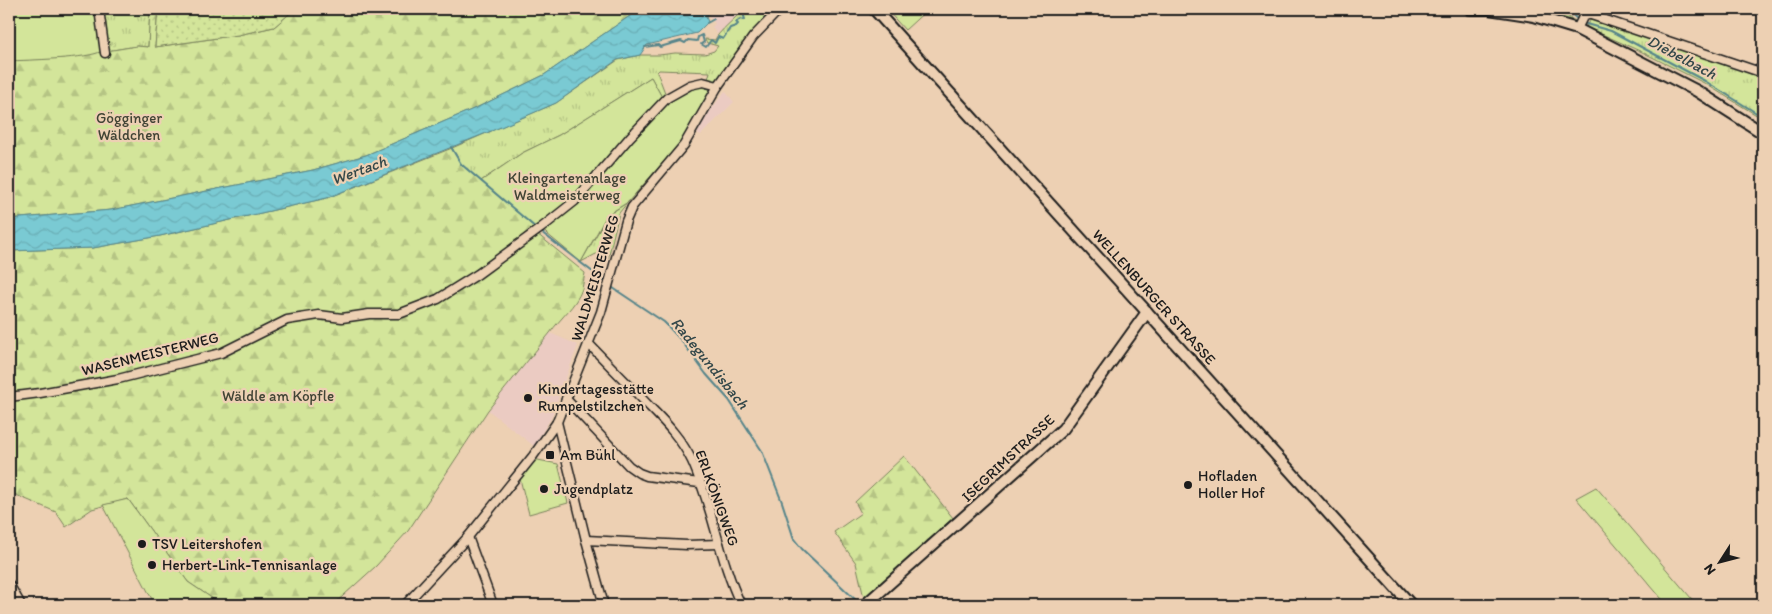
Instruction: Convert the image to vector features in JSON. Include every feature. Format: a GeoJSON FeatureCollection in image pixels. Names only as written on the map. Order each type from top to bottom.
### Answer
{"type":"FeatureCollection","features":[{"type":"Feature","properties":{"kind":"street"},"geometry":{"type":"LineString","coordinates":[[99,9],[105,53]]}},
{"type":"Feature","properties":{"kind":"street","name":"WALDMEISTERWEG"},"geometry":{"type":"LineString","coordinates":[[405,605],[468,537],[533,456],[557,422],[589,344],[610,281],[626,221],[632,207],[684,145],[718,86],[753,38],[780,9]]}},
{"type":"Feature","properties":{"kind":"street","name":"WELLENBURGER STRASSE"},"geometry":{"type":"LineString","coordinates":[[874,9],[1411,605]]}},
{"type":"Feature","properties":{"kind":"street"},"geometry":{"type":"LineString","coordinates":[[1470,9],[1489,9],[1534,16],[1577,29],[1697,91],[1763,133]]}},
{"type":"Feature","properties":{"kind":"street"},"geometry":{"type":"LineString","coordinates":[[1577,29],[1583,17],[1603,9]]}},
{"type":"Feature","properties":{"kind":"street"},"geometry":{"type":"LineString","coordinates":[[1588,14],[1763,73]]}},
{"type":"Feature","properties":{"kind":"street","name":"WASENMEISTERWEG"},"geometry":{"type":"LineString","coordinates":[[9,396],[40,393],[118,379],[221,352],[287,320],[319,315],[342,318],[369,314],[398,314],[438,299],[478,274],[539,230],[575,201],[630,137],[668,98],[690,85],[703,82],[718,86]]}},
{"type":"Feature","properties":{"kind":"street","name":"ISEGRIMSTRASSE"},"geometry":{"type":"LineString","coordinates":[[867,604],[1063,429],[1147,312]]}},
{"type":"Feature","properties":{"kind":"street","name":"ERLKÖNIGWEG"},"geometry":{"type":"LineString","coordinates":[[589,344],[668,426],[692,461],[730,579],[741,605]]}},
{"type":"Feature","properties":{"kind":"street"},"geometry":{"type":"LineString","coordinates":[[566,399],[629,466],[639,473],[699,483]]}},
{"type":"Feature","properties":{"kind":"street"},"geometry":{"type":"LineString","coordinates":[[557,422],[604,605]]}},
{"type":"Feature","properties":{"kind":"street"},"geometry":{"type":"LineString","coordinates":[[468,537],[493,605]]}},
{"type":"Feature","properties":{"kind":"street"},"geometry":{"type":"LineString","coordinates":[[586,540],[687,545],[719,544]]}},
{"type":"Feature","properties":{"kind":"street"},"geometry":{"type":"LineString","coordinates":[[9,584],[21,605]]}},
{"type":"Feature","properties":{"kind":"shaded area"},"geometry":{"type":"Polygon","coordinates":[[[715,9],[744,9],[728,26],[717,34],[712,27],[715,24],[708,14],[715,9]]]}},
{"type":"Feature","properties":{"kind":"shaded area"},"geometry":{"type":"Polygon","coordinates":[[[725,91],[734,102],[701,135],[697,133],[710,111],[725,91]]]}},
{"type":"Feature","properties":{"kind":"shaded area","name":"Kindertagesstätte Rumpelstilzchen"},"geometry":{"type":"Polygon","coordinates":[[[550,333],[578,345],[551,418],[534,446],[488,410],[550,333]]]}},
{"type":"Feature","properties":{"kind":"green space"},"geometry":{"type":"Polygon","coordinates":[[[9,9],[98,9],[102,51],[85,56],[9,61],[9,9]]]}},
{"type":"Feature","properties":{"kind":"green space"},"geometry":{"type":"Polygon","coordinates":[[[101,9],[150,9],[148,47],[137,46],[107,51],[101,9]]]}},
{"type":"Feature","properties":{"kind":"green space","name":"Gögginger Wäldchen"},"geometry":{"type":"Polygon","coordinates":[[[150,9],[158,9],[155,47],[238,35],[274,27],[295,9],[640,9],[544,75],[478,107],[366,155],[313,170],[111,210],[9,219],[9,61],[76,56],[137,46],[148,47],[150,9]]]}},
{"type":"Feature","properties":{"kind":"green space"},"geometry":{"type":"Polygon","coordinates":[[[158,9],[295,9],[274,27],[238,35],[155,47],[158,9]]]}},
{"type":"Feature","properties":{"kind":"green space"},"geometry":{"type":"Polygon","coordinates":[[[744,9],[776,9],[751,36],[716,81],[708,79],[710,72],[659,70],[657,72],[667,98],[664,101],[651,77],[559,135],[522,153],[481,181],[459,162],[452,148],[556,103],[618,60],[640,55],[705,54],[714,51],[718,46],[707,43],[705,39],[715,40],[723,29],[744,9]]]}},
{"type":"Feature","properties":{"kind":"green space"},"geometry":{"type":"Polygon","coordinates":[[[886,9],[928,9],[905,30],[886,9]]]}},
{"type":"Feature","properties":{"kind":"green space"},"geometry":{"type":"Polygon","coordinates":[[[1525,9],[1556,9],[1575,21],[1552,14],[1525,9]]]}},
{"type":"Feature","properties":{"kind":"green space"},"geometry":{"type":"Polygon","coordinates":[[[1596,18],[1763,76],[1763,119],[1704,83],[1586,27],[1589,21],[1596,18]]]}},
{"type":"Feature","properties":{"kind":"green space","name":"Kleingartenanlage Waldmeisterweg"},"geometry":{"type":"Polygon","coordinates":[[[651,77],[664,101],[697,86],[713,90],[681,142],[628,202],[607,215],[581,262],[541,229],[533,226],[481,181],[522,153],[559,135],[651,77]]]}},
{"type":"Feature","properties":{"kind":"green space","name":"Wäldle am Köpfle"},"geometry":{"type":"Polygon","coordinates":[[[452,148],[461,164],[533,226],[536,233],[585,273],[582,289],[572,306],[488,410],[408,531],[376,566],[333,605],[222,605],[188,582],[128,499],[92,509],[66,527],[56,512],[9,492],[9,251],[93,248],[160,236],[327,198],[452,148]]]}},
{"type":"Feature","properties":{"kind":"green space"},"geometry":{"type":"Polygon","coordinates":[[[628,202],[619,213],[608,259],[596,254],[581,262],[608,215],[628,202]]]}},
{"type":"Feature","properties":{"kind":"green space"},"geometry":{"type":"Polygon","coordinates":[[[904,456],[953,518],[864,598],[856,563],[834,532],[861,513],[855,502],[904,456]]]}},
{"type":"Feature","properties":{"kind":"green space","name":"Jugendplatz"},"geometry":{"type":"Polygon","coordinates":[[[533,459],[558,464],[568,503],[529,514],[519,475],[533,459]]]}},
{"type":"Feature","properties":{"kind":"green space"},"geometry":{"type":"Polygon","coordinates":[[[1596,487],[1697,605],[1667,605],[1576,498],[1596,487]]]}},
{"type":"Feature","properties":{"kind":"green space","name":"TSV Leitershofen"},"geometry":{"type":"Polygon","coordinates":[[[128,499],[188,582],[222,605],[155,605],[103,505],[128,499]]]}},
{"type":"Feature","properties":{"kind":"water","name":"Wertach"},"geometry":{"type":"Polygon","coordinates":[[[640,9],[715,9],[708,14],[706,17],[708,22],[697,33],[647,45],[640,55],[617,60],[556,103],[327,198],[160,236],[93,248],[9,251],[9,219],[111,210],[313,170],[366,155],[478,107],[544,75],[640,9]]]}},
{"type":"Feature","properties":{"kind":"waterway"},"geometry":{"type":"LineString","coordinates":[[645,47],[658,45],[660,47],[681,41],[685,43],[688,40],[697,41],[698,37],[702,35],[704,42],[701,44],[706,47],[711,40],[715,43],[718,37],[723,39],[730,28],[738,24],[736,22],[740,19],[745,20],[743,12],[751,14],[751,9]]}},
{"type":"Feature","properties":{"kind":"waterway","name":"Diebelbach"},"geometry":{"type":"LineString","coordinates":[[1566,9],[1576,18]]}},
{"type":"Feature","properties":{"kind":"waterway"},"geometry":{"type":"LineString","coordinates":[[707,23],[714,19]]}},
{"type":"Feature","properties":{"kind":"waterway","name":"Diebelbach"},"geometry":{"type":"LineString","coordinates":[[1586,24],[1611,31],[1705,81],[1763,117]]}},
{"type":"Feature","properties":{"kind":"waterway","name":"Radegundisbach"},"geometry":{"type":"LineString","coordinates":[[451,147],[461,164],[536,228]]}},
{"type":"Feature","properties":{"kind":"waterway","name":"Radegundisbach"},"geometry":{"type":"LineString","coordinates":[[541,232],[607,283]]}},
{"type":"Feature","properties":{"kind":"waterway","name":"Radegundisbach"},"geometry":{"type":"LineString","coordinates":[[610,286],[664,322],[681,340],[706,374],[729,400],[762,451],[794,539],[802,549],[861,605]]}},
{"type":"Feature","properties":{"kind":"place","name":"Kindertagesstätte Rumpelstilzchen"},"geometry":{"type":"Point","coordinates":[528,398]}},
{"type":"Feature","properties":{"kind":"place","name":"Am Bühl"},"geometry":{"type":"Point","coordinates":[550,455]}},
{"type":"Feature","properties":{"kind":"place","name":"Hofladen Holler Hof"},"geometry":{"type":"Point","coordinates":[1188,485]}},
{"type":"Feature","properties":{"kind":"place","name":"Jugendplatz"},"geometry":{"type":"Point","coordinates":[544,489]}},
{"type":"Feature","properties":{"kind":"place","name":"TSV Leitershofen"},"geometry":{"type":"Point","coordinates":[142,544]}},
{"type":"Feature","properties":{"kind":"place","name":"Herbert-Link-Tennisanlage"},"geometry":{"type":"Point","coordinates":[152,565]}}]}
